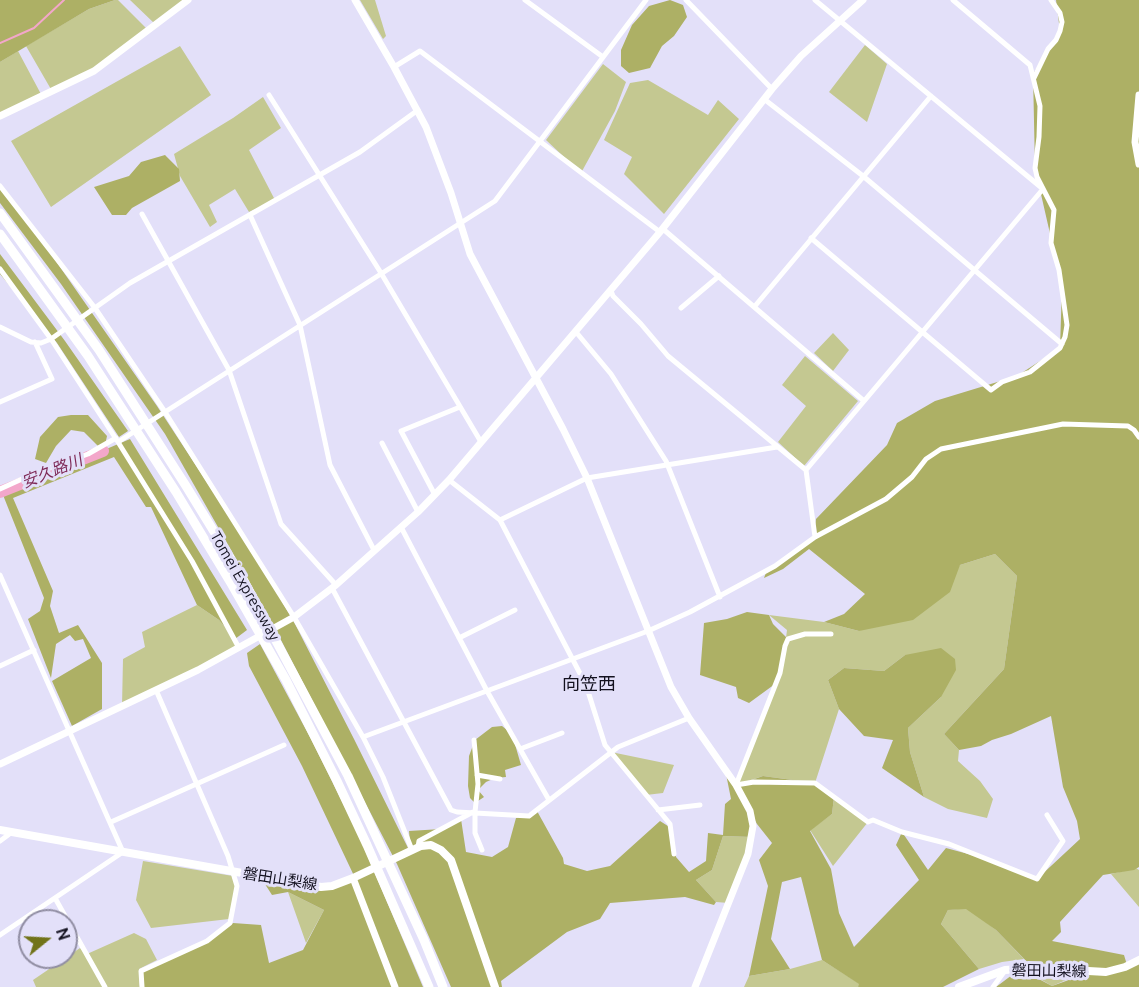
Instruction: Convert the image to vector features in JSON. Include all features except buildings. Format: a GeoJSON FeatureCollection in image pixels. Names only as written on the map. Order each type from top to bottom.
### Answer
{"type":"FeatureCollection","features":[{"type":"Feature","properties":{"kind":"highway","name":"Tomei Expressway"},"geometry":{"type":"LineString","coordinates":[[0,213],[99,350],[243,579],[348,776],[443,987]]}},
{"type":"Feature","properties":{"kind":"highway","name":"Tomei Expressway"},"geometry":{"type":"LineString","coordinates":[[0,234],[88,356],[176,492],[232,585],[285,680],[337,781],[429,987]]}},
{"type":"Feature","properties":{"kind":"main road","name":"磐田山梨線"},"geometry":{"type":"LineString","coordinates":[[0,830],[321,887],[332,886],[353,878],[415,849]]}},
{"type":"Feature","properties":{"kind":"main road"},"geometry":{"type":"LineString","coordinates":[[415,849],[431,846],[441,850],[451,860],[495,987]]}},
{"type":"Feature","properties":{"kind":"main road","name":"磐田山梨線"},"geometry":{"type":"LineString","coordinates":[[959,987],[970,981],[1005,970],[1036,968],[1106,972],[1139,960]]}},
{"type":"Feature","properties":{"kind":"street"},"geometry":{"type":"LineString","coordinates":[[0,116],[94,71],[188,0]]}},
{"type":"Feature","properties":{"kind":"street"},"geometry":{"type":"LineString","coordinates":[[355,0],[418,110],[450,193],[470,254],[587,478],[671,687],[750,811],[753,826],[752,840],[695,987]]}},
{"type":"Feature","properties":{"kind":"street"},"geometry":{"type":"LineString","coordinates":[[525,0],[603,57]]}},
{"type":"Feature","properties":{"kind":"street"},"geometry":{"type":"LineString","coordinates":[[0,489],[119,439],[495,201],[646,0]]}},
{"type":"Feature","properties":{"kind":"street"},"geometry":{"type":"LineString","coordinates":[[686,0],[772,89]]}},
{"type":"Feature","properties":{"kind":"street"},"geometry":{"type":"LineString","coordinates":[[815,0],[1043,189]]}},
{"type":"Feature","properties":{"kind":"street"},"geometry":{"type":"LineString","coordinates":[[0,764],[156,690],[291,619],[334,586],[418,512],[449,480],[611,291],[772,89],[801,56],[862,0]]}},
{"type":"Feature","properties":{"kind":"street"},"geometry":{"type":"LineString","coordinates":[[812,238],[991,390],[1002,382],[1030,372],[1060,348],[1067,325],[1059,270],[1051,243],[1054,210],[1035,168],[1040,106],[1030,65],[953,0]]}},
{"type":"Feature","properties":{"kind":"street"},"geometry":{"type":"LineString","coordinates":[[1034,79],[1048,49],[1056,40],[1062,22],[1060,13],[1051,0]]}},
{"type":"Feature","properties":{"kind":"street"},"geometry":{"type":"LineString","coordinates":[[394,67],[420,51],[719,276],[864,401]]}},
{"type":"Feature","properties":{"kind":"street"},"geometry":{"type":"LineString","coordinates":[[269,95],[381,273],[481,442]]}},
{"type":"Feature","properties":{"kind":"street"},"geometry":{"type":"LineString","coordinates":[[1139,95],[1135,142],[1139,164]]}},
{"type":"Feature","properties":{"kind":"street"},"geometry":{"type":"LineString","coordinates":[[754,306],[931,96]]}},
{"type":"Feature","properties":{"kind":"street"},"geometry":{"type":"LineString","coordinates":[[764,99],[863,176],[1062,344]]}},
{"type":"Feature","properties":{"kind":"street"},"geometry":{"type":"LineString","coordinates":[[0,327],[35,342],[51,339],[130,283],[360,152],[418,110]]}},
{"type":"Feature","properties":{"kind":"street"},"geometry":{"type":"LineString","coordinates":[[0,186],[93,309],[163,413],[363,737],[415,849]]}},
{"type":"Feature","properties":{"kind":"street"},"geometry":{"type":"LineString","coordinates":[[806,470],[1043,189]]}},
{"type":"Feature","properties":{"kind":"street"},"geometry":{"type":"LineString","coordinates":[[142,214],[229,370],[281,524],[334,586],[403,722],[451,810],[529,816],[618,747],[689,718]]}},
{"type":"Feature","properties":{"kind":"street"},"geometry":{"type":"LineString","coordinates":[[250,214],[300,324],[330,465],[374,550]]}},
{"type":"Feature","properties":{"kind":"street"},"geometry":{"type":"LineString","coordinates":[[0,269],[119,439],[241,646]]}},
{"type":"Feature","properties":{"kind":"street"},"geometry":{"type":"LineString","coordinates":[[681,308],[719,276]]}},
{"type":"Feature","properties":{"kind":"street"},"geometry":{"type":"LineString","coordinates":[[611,291],[668,356],[806,470],[814,537]]}},
{"type":"Feature","properties":{"kind":"street"},"geometry":{"type":"LineString","coordinates":[[576,332],[611,374],[668,465],[720,597]]}},
{"type":"Feature","properties":{"kind":"street"},"geometry":{"type":"LineString","coordinates":[[0,402],[52,379],[35,342]]}},
{"type":"Feature","properties":{"kind":"street"},"geometry":{"type":"LineString","coordinates":[[435,495],[401,431],[460,407]]}},
{"type":"Feature","properties":{"kind":"street"},"geometry":{"type":"LineString","coordinates":[[363,737],[648,631],[720,597],[775,566],[814,537],[886,499],[912,477],[926,459],[941,449],[1063,424],[1120,424],[1134,430],[1139,437]]}},
{"type":"Feature","properties":{"kind":"street"},"geometry":{"type":"LineString","coordinates":[[382,443],[418,512]]}},
{"type":"Feature","properties":{"kind":"street"},"geometry":{"type":"LineString","coordinates":[[500,520],[587,478],[777,447]]}},
{"type":"Feature","properties":{"kind":"street"},"geometry":{"type":"LineString","coordinates":[[449,480],[500,520],[586,685],[605,745],[670,824],[674,854]]}},
{"type":"Feature","properties":{"kind":"street"},"geometry":{"type":"LineString","coordinates":[[401,527],[487,691],[549,800]]}},
{"type":"Feature","properties":{"kind":"street"},"geometry":{"type":"LineString","coordinates":[[0,575],[123,852],[0,935]]}},
{"type":"Feature","properties":{"kind":"street"},"geometry":{"type":"LineString","coordinates":[[459,638],[515,610]]}},
{"type":"Feature","properties":{"kind":"street"},"geometry":{"type":"LineString","coordinates":[[736,786],[780,673],[788,639],[805,634],[831,634]]}},
{"type":"Feature","properties":{"kind":"street"},"geometry":{"type":"LineString","coordinates":[[0,666],[34,650]]}},
{"type":"Feature","properties":{"kind":"street"},"geometry":{"type":"LineString","coordinates":[[142,987],[141,971],[207,941],[230,923],[237,886],[234,872],[156,690]]}},
{"type":"Feature","properties":{"kind":"street"},"geometry":{"type":"LineString","coordinates":[[520,749],[562,733]]}},
{"type":"Feature","properties":{"kind":"street"},"geometry":{"type":"LineString","coordinates":[[474,740],[477,775],[475,833],[482,850]]}},
{"type":"Feature","properties":{"kind":"street"},"geometry":{"type":"LineString","coordinates":[[111,822],[284,745]]}},
{"type":"Feature","properties":{"kind":"street"},"geometry":{"type":"LineString","coordinates":[[477,775],[500,779]]}},
{"type":"Feature","properties":{"kind":"street"},"geometry":{"type":"LineString","coordinates":[[736,786],[754,782],[815,783],[868,822],[873,820],[902,832],[949,844],[1037,879],[1063,841],[1047,815]]}},
{"type":"Feature","properties":{"kind":"street"},"geometry":{"type":"LineString","coordinates":[[658,810],[700,805]]}},
{"type":"Feature","properties":{"kind":"street"},"geometry":{"type":"LineString","coordinates":[[415,849],[419,841],[475,812]]}},
{"type":"Feature","properties":{"kind":"street"},"geometry":{"type":"LineString","coordinates":[[0,841],[13,832]]}},
{"type":"Feature","properties":{"kind":"street"},"geometry":{"type":"LineString","coordinates":[[353,878],[395,987]]}},
{"type":"Feature","properties":{"kind":"street"},"geometry":{"type":"LineString","coordinates":[[55,898],[105,987]]}},
{"type":"Feature","properties":{"kind":"street"},"geometry":{"type":"LineString","coordinates":[[993,987],[1005,970]]}},
{"type":"Feature","properties":{"kind":"green space"},"geometry":{"type":"Polygon","coordinates":[[[0,0],[115,0],[89,9],[0,62],[0,0]]]}},
{"type":"Feature","properties":{"kind":"green space"},"geometry":{"type":"Polygon","coordinates":[[[118,0],[148,30],[94,71],[52,91],[26,46],[89,9],[118,0]]]}},
{"type":"Feature","properties":{"kind":"green space"},"geometry":{"type":"Polygon","coordinates":[[[130,0],[189,0],[155,24],[130,0]]]}},
{"type":"Feature","properties":{"kind":"green space"},"geometry":{"type":"Polygon","coordinates":[[[360,0],[375,0],[386,36],[383,39],[360,0]]]}},
{"type":"Feature","properties":{"kind":"green space"},"geometry":{"type":"Polygon","coordinates":[[[670,0],[683,5],[687,17],[674,36],[662,46],[650,68],[629,73],[621,66],[621,50],[632,25],[649,6],[670,0]]]}},
{"type":"Feature","properties":{"kind":"green space"},"geometry":{"type":"Polygon","coordinates":[[[1056,0],[1139,0],[1139,867],[1134,870],[1103,875],[1060,922],[1061,932],[1052,941],[1124,955],[1127,965],[1139,962],[1139,987],[996,987],[1020,969],[1052,986],[1091,972],[1033,968],[996,930],[966,909],[948,910],[941,924],[979,969],[943,987],[858,987],[859,984],[822,960],[801,877],[782,882],[771,939],[790,969],[749,976],[768,886],[759,860],[772,843],[748,808],[752,837],[723,836],[712,870],[696,880],[716,902],[714,905],[685,897],[610,903],[600,919],[567,932],[501,981],[502,987],[451,987],[397,864],[267,613],[165,434],[61,284],[0,203],[0,186],[39,237],[157,406],[259,562],[295,624],[411,854],[409,831],[441,829],[461,819],[466,852],[492,857],[508,847],[516,818],[537,811],[563,858],[564,864],[587,871],[610,866],[660,821],[671,828],[676,857],[689,872],[706,861],[708,833],[723,835],[725,804],[731,799],[726,774],[737,785],[763,776],[815,783],[834,797],[832,814],[810,831],[831,869],[839,913],[854,947],[919,880],[896,845],[902,832],[928,870],[946,848],[983,858],[1037,879],[1080,839],[1077,821],[1063,787],[1051,716],[981,746],[959,750],[944,734],[1004,669],[1017,576],[995,554],[960,565],[950,592],[913,620],[859,631],[824,622],[844,614],[865,594],[809,549],[783,569],[764,578],[767,570],[813,538],[816,519],[887,445],[897,423],[935,401],[1017,376],[1060,348],[1062,286],[1035,168],[1033,74],[1060,31],[1056,0]]]}},
{"type":"Feature","properties":{"kind":"green space"},"geometry":{"type":"Polygon","coordinates":[[[865,45],[887,64],[867,122],[829,92],[865,45]]]}},
{"type":"Feature","properties":{"kind":"green space"},"geometry":{"type":"Polygon","coordinates":[[[180,46],[211,95],[51,207],[11,141],[180,46]]]}},
{"type":"Feature","properties":{"kind":"green space"},"geometry":{"type":"Polygon","coordinates":[[[18,51],[42,96],[0,116],[0,62],[18,51]]]}},
{"type":"Feature","properties":{"kind":"green space"},"geometry":{"type":"Polygon","coordinates":[[[603,64],[626,82],[615,111],[581,173],[546,140],[603,64]]]}},
{"type":"Feature","properties":{"kind":"green space"},"geometry":{"type":"Polygon","coordinates":[[[648,80],[708,115],[718,100],[739,119],[664,214],[624,174],[632,157],[604,140],[630,83],[648,80]]]}},
{"type":"Feature","properties":{"kind":"green space"},"geometry":{"type":"Polygon","coordinates":[[[263,97],[281,128],[249,150],[275,200],[249,212],[235,189],[209,205],[217,222],[210,227],[180,176],[174,154],[263,97]]]}},
{"type":"Feature","properties":{"kind":"green space"},"geometry":{"type":"Polygon","coordinates":[[[165,155],[179,169],[180,181],[132,208],[126,215],[112,215],[94,187],[129,176],[141,162],[165,155]]]}},
{"type":"Feature","properties":{"kind":"green space"},"geometry":{"type":"Polygon","coordinates":[[[0,254],[128,431],[119,437],[57,343],[0,274],[0,254]]]}},
{"type":"Feature","properties":{"kind":"green space"},"geometry":{"type":"Polygon","coordinates":[[[833,333],[849,350],[833,371],[814,353],[833,333]]]}},
{"type":"Feature","properties":{"kind":"green space"},"geometry":{"type":"Polygon","coordinates":[[[805,356],[858,401],[804,466],[778,442],[806,406],[782,385],[805,356]]]}},
{"type":"Feature","properties":{"kind":"green space"},"geometry":{"type":"Polygon","coordinates":[[[88,415],[107,436],[104,450],[130,439],[247,630],[235,639],[219,620],[197,605],[151,507],[146,507],[114,457],[13,498],[53,591],[50,606],[59,633],[78,625],[102,663],[102,709],[72,726],[52,681],[91,658],[83,639],[75,641],[70,635],[56,644],[51,678],[28,619],[40,611],[44,598],[3,495],[103,451],[84,432],[71,430],[56,446],[46,463],[35,459],[40,437],[58,417],[88,415]]]}},
{"type":"Feature","properties":{"kind":"green space"},"geometry":{"type":"Polygon","coordinates":[[[995,554],[1017,576],[1004,669],[944,734],[959,750],[958,761],[980,781],[993,799],[987,818],[948,809],[924,797],[910,752],[908,728],[941,697],[905,655],[884,671],[844,668],[828,680],[839,709],[815,783],[763,776],[736,785],[775,684],[785,646],[787,630],[769,615],[824,622],[859,631],[960,565],[995,554]]]}},
{"type":"Feature","properties":{"kind":"green space"},"geometry":{"type":"Polygon","coordinates":[[[197,605],[219,620],[235,639],[236,650],[122,706],[123,659],[145,647],[142,632],[197,605]]]}},
{"type":"Feature","properties":{"kind":"green space"},"geometry":{"type":"Polygon","coordinates":[[[747,612],[769,615],[773,624],[788,639],[775,684],[749,703],[738,698],[736,687],[700,675],[704,623],[727,619],[747,612]]]}},
{"type":"Feature","properties":{"kind":"green space"},"geometry":{"type":"Polygon","coordinates":[[[260,644],[359,836],[423,987],[142,987],[141,971],[221,932],[233,923],[261,925],[269,963],[303,950],[324,910],[288,892],[272,895],[263,881],[320,887],[356,880],[302,766],[249,666],[247,653],[260,644]]]}},
{"type":"Feature","properties":{"kind":"green space"},"geometry":{"type":"Polygon","coordinates":[[[941,648],[955,659],[956,670],[941,697],[908,728],[910,752],[924,797],[882,768],[893,740],[864,736],[839,709],[828,680],[844,668],[884,671],[905,655],[941,648]]]}},
{"type":"Feature","properties":{"kind":"green space"},"geometry":{"type":"Polygon","coordinates":[[[502,726],[512,734],[521,765],[505,770],[506,777],[486,782],[478,790],[484,797],[475,803],[470,798],[468,786],[469,756],[475,740],[492,727],[502,726]]]}},
{"type":"Feature","properties":{"kind":"green space"},"geometry":{"type":"Polygon","coordinates":[[[611,752],[674,765],[663,793],[646,795],[611,752]]]}},
{"type":"Feature","properties":{"kind":"green space"},"geometry":{"type":"Polygon","coordinates":[[[834,797],[868,822],[833,866],[810,830],[832,814],[834,797]]]}},
{"type":"Feature","properties":{"kind":"green space"},"geometry":{"type":"Polygon","coordinates":[[[723,836],[752,837],[729,903],[716,902],[696,880],[712,870],[723,836]]]}},
{"type":"Feature","properties":{"kind":"green space"},"geometry":{"type":"Polygon","coordinates":[[[143,861],[233,876],[237,888],[229,919],[151,928],[136,900],[143,861]]]}},
{"type":"Feature","properties":{"kind":"green space"},"geometry":{"type":"Polygon","coordinates":[[[1136,868],[1139,870],[1139,907],[1111,874],[1136,868]]]}},
{"type":"Feature","properties":{"kind":"green space"},"geometry":{"type":"Polygon","coordinates":[[[288,892],[324,910],[306,943],[288,892]]]}},
{"type":"Feature","properties":{"kind":"green space"},"geometry":{"type":"Polygon","coordinates":[[[968,908],[996,930],[1024,959],[1002,962],[979,969],[941,924],[948,910],[968,908]]]}},
{"type":"Feature","properties":{"kind":"green space"},"geometry":{"type":"Polygon","coordinates":[[[134,933],[146,939],[157,960],[139,969],[140,987],[36,987],[33,980],[49,969],[78,969],[78,949],[80,948],[87,954],[134,933]]]}},
{"type":"Feature","properties":{"kind":"green space"},"geometry":{"type":"Polygon","coordinates":[[[822,960],[860,984],[858,987],[744,987],[749,976],[790,969],[822,960]]]}},
{"type":"Feature","properties":{"kind":"green space"},"geometry":{"type":"Polygon","coordinates":[[[1023,969],[1085,972],[1052,986],[1023,969]]]}},
{"type":"Feature","properties":{"kind":"waterway"},"geometry":{"type":"LineString","coordinates":[[0,43],[34,28],[64,0]]}},
{"type":"Feature","properties":{"kind":"waterway","name":"安久路川"},"geometry":{"type":"LineString","coordinates":[[0,492],[103,451]]}},
{"type":"Feature","properties":{"kind":"district","name":"向笠西"},"geometry":{"type":"Point","coordinates":[589,684]}}]}
